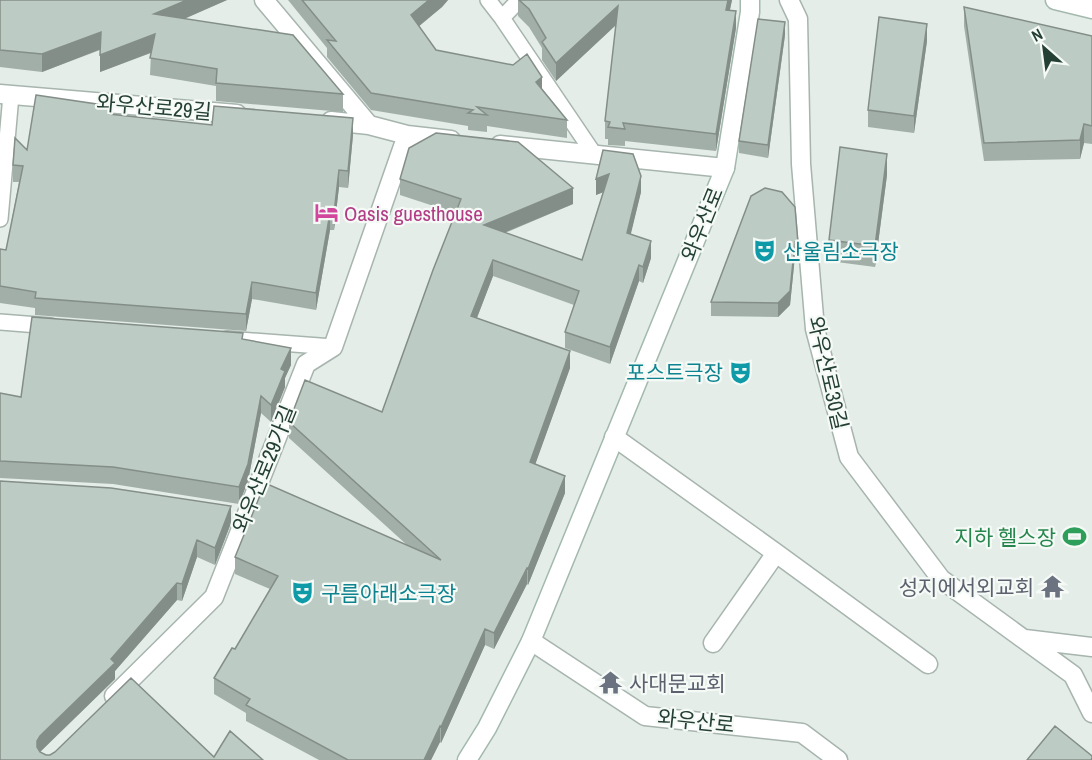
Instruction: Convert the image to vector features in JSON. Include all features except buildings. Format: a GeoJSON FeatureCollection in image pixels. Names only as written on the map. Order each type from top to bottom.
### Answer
{"type":"FeatureCollection","features":[{"type":"Feature","properties":{"kind":"street"},"geometry":{"type":"LineString","coordinates":[[264,0],[369,125]]}},
{"type":"Feature","properties":{"kind":"street","name":"와우산로"},"geometry":{"type":"LineString","coordinates":[[467,760],[487,728],[531,641],[725,168],[750,0]]}},
{"type":"Feature","properties":{"kind":"street","name":"와우산로30길"},"geometry":{"type":"LineString","coordinates":[[789,0],[798,19],[801,164],[815,328],[849,457],[941,579],[1073,675],[1092,713]]}},
{"type":"Feature","properties":{"kind":"street"},"geometry":{"type":"LineString","coordinates":[[1055,0],[1092,9]]}},
{"type":"Feature","properties":{"kind":"street","name":"와우산로29길"},"geometry":{"type":"LineString","coordinates":[[6,94],[249,115]]}},
{"type":"Feature","properties":{"kind":"street"},"geometry":{"type":"LineString","coordinates":[[309,120],[369,125],[407,135],[465,141]]}},
{"type":"Feature","properties":{"kind":"street"},"geometry":{"type":"LineString","coordinates":[[333,347],[407,135]]}},
{"type":"Feature","properties":{"kind":"street"},"geometry":{"type":"LineString","coordinates":[[489,144],[725,168]]}},
{"type":"Feature","properties":{"kind":"street","name":"와우산로29가길"},"geometry":{"type":"LineString","coordinates":[[98,711],[214,597],[241,514],[306,364],[333,347]]}},
{"type":"Feature","properties":{"kind":"street"},"geometry":{"type":"LineString","coordinates":[[614,437],[928,664]]}},
{"type":"Feature","properties":{"kind":"street"},"geometry":{"type":"LineString","coordinates":[[713,643],[776,553]]}},
{"type":"Feature","properties":{"kind":"street"},"geometry":{"type":"LineString","coordinates":[[1023,639],[1092,646]]}},
{"type":"Feature","properties":{"kind":"street","name":"와우산로"},"geometry":{"type":"LineString","coordinates":[[531,641],[645,716],[802,733],[838,760]]}},
{"type":"Feature","properties":{"kind":"lane"},"geometry":{"type":"LineString","coordinates":[[488,0],[594,154]]}},
{"type":"Feature","properties":{"kind":"lane"},"geometry":{"type":"LineString","coordinates":[[502,18],[519,0]]}},
{"type":"Feature","properties":{"kind":"lane"},"geometry":{"type":"LineString","coordinates":[[0,219],[6,94]]}},
{"type":"Feature","properties":{"kind":"lane"},"geometry":{"type":"LineString","coordinates":[[0,322],[71,327]]}},
{"type":"Feature","properties":{"kind":"lane"},"geometry":{"type":"LineString","coordinates":[[214,338],[333,347]]}},
{"type":"Feature","properties":{"kind":"place","name":"Oasis guesthouse"},"geometry":{"type":"Point","coordinates":[326,213]}},
{"type":"Feature","properties":{"kind":"place","name":"산울림소극장"},"geometry":{"type":"Point","coordinates":[765,251]}},
{"type":"Feature","properties":{"kind":"place","name":"포스트극장"},"geometry":{"type":"Point","coordinates":[741,372]}},
{"type":"Feature","properties":{"kind":"place","name":"지하 헬스장"},"geometry":{"type":"Point","coordinates":[1074,537]}},
{"type":"Feature","properties":{"kind":"place","name":"성지에서외교회"},"geometry":{"type":"Point","coordinates":[1052,587]}},
{"type":"Feature","properties":{"kind":"place","name":"구름아래소극장"},"geometry":{"type":"Point","coordinates":[303,593]}},
{"type":"Feature","properties":{"kind":"place","name":"사대문교회"},"geometry":{"type":"Point","coordinates":[611,683]}}]}
